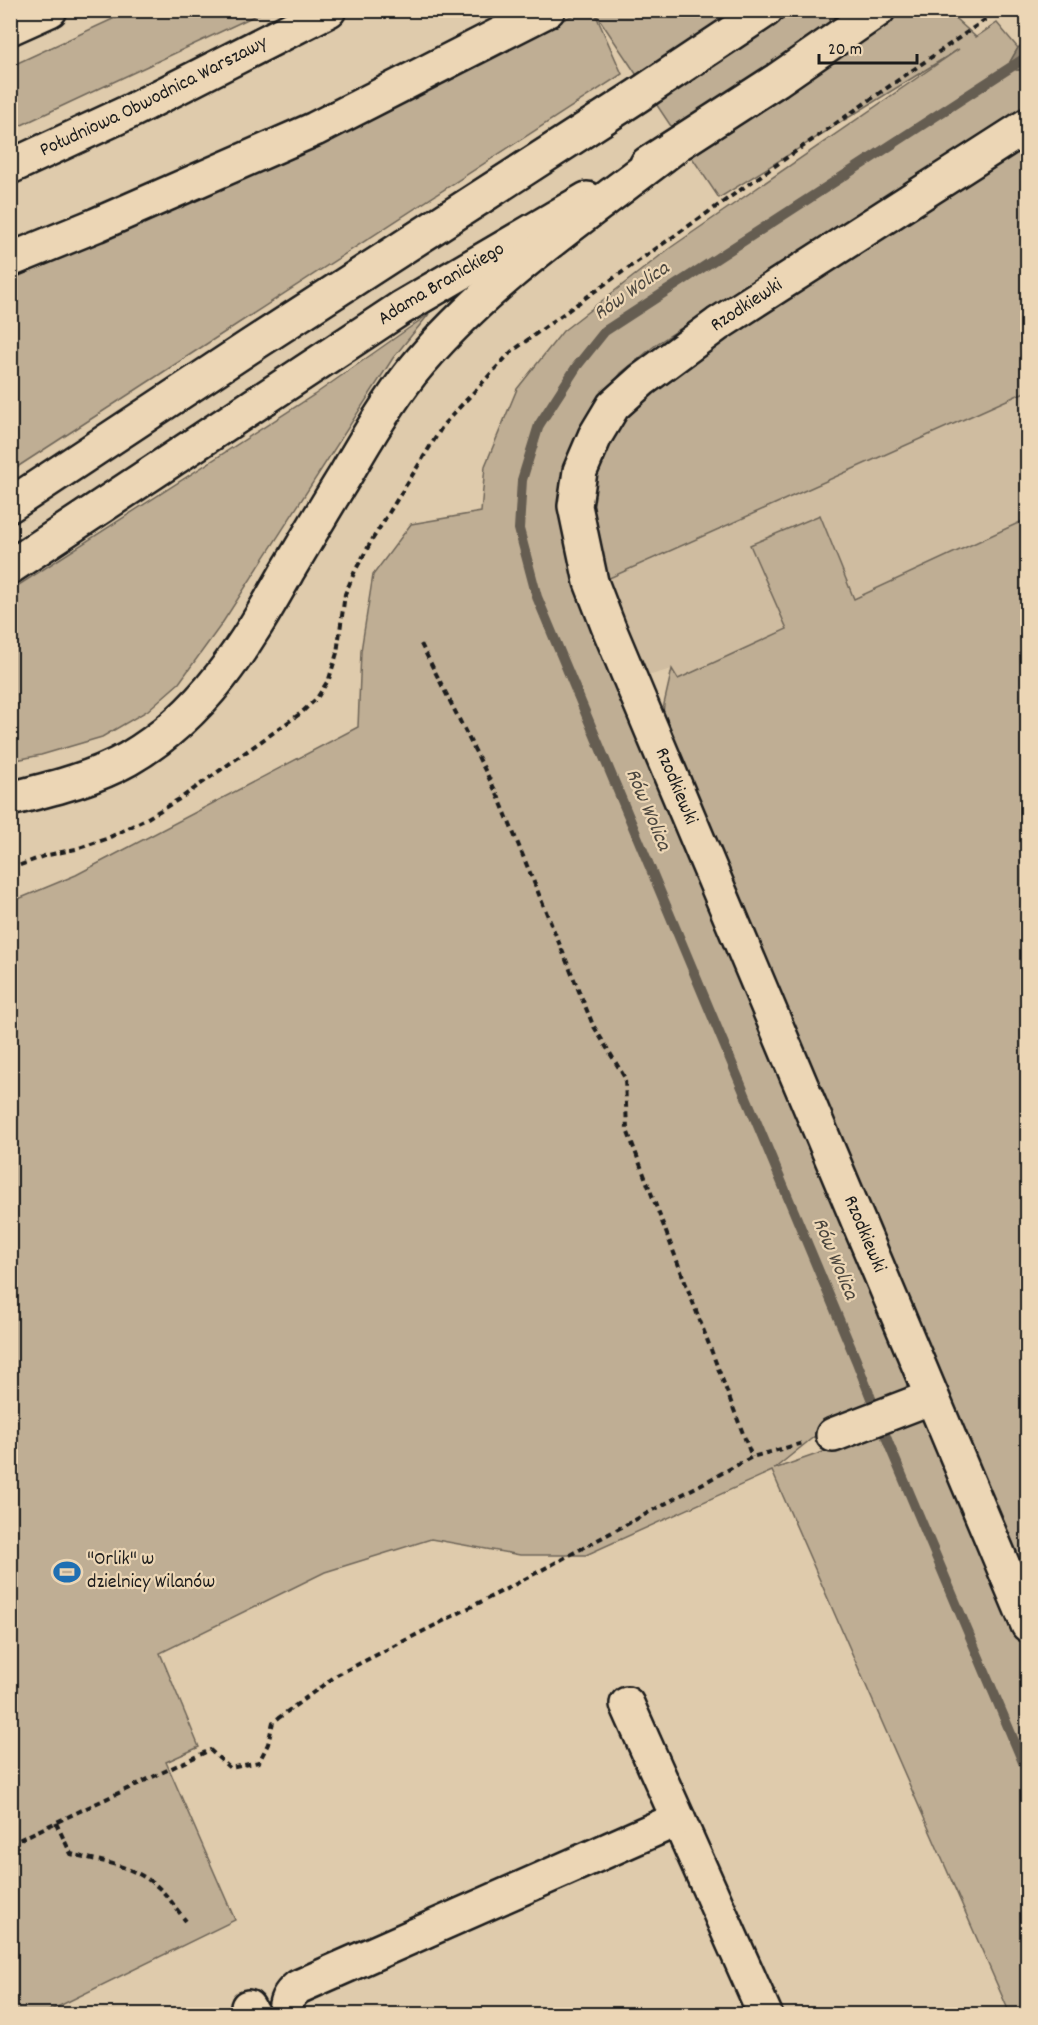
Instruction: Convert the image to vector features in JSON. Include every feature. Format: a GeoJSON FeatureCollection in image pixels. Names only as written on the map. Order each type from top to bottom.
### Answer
{"type":"FeatureCollection","features":[{"type":"Feature","properties":{"kind":"main road"},"geometry":{"type":"LineString","coordinates":[[10,28],[50,10]]}},
{"type":"Feature","properties":{"kind":"main road","name":"Południowa Obwodnica Warszawy"},"geometry":{"type":"LineString","coordinates":[[10,167],[133,110],[329,10]]}},
{"type":"Feature","properties":{"kind":"main road"},"geometry":{"type":"LineString","coordinates":[[10,260],[315,129],[548,10]]}},
{"type":"Feature","properties":{"kind":"main road"},"geometry":{"type":"LineString","coordinates":[[10,505],[766,10]]}},
{"type":"Feature","properties":{"kind":"main road","name":"Adama Branickiego"},"geometry":{"type":"LineString","coordinates":[[10,567],[401,308],[672,149],[878,10]]}},
{"type":"Feature","properties":{"kind":"main road","name":"Rzodkiewki"},"geometry":{"type":"LineString","coordinates":[[1028,125],[718,324],[642,380],[613,406],[595,436],[580,471],[575,506],[591,582],[608,626],[923,1401],[1028,1625]]}},
{"type":"Feature","properties":{"kind":"main road"},"geometry":{"type":"LineString","coordinates":[[10,798],[72,783],[118,764],[175,726],[218,681],[255,628],[381,416],[410,374],[440,339],[480,300],[672,149]]}},
{"type":"Feature","properties":{"kind":"main road"},"geometry":{"type":"LineString","coordinates":[[833,1435],[923,1401]]}},
{"type":"Feature","properties":{"kind":"main road"},"geometry":{"type":"LineString","coordinates":[[627,1704],[765,2014]]}},
{"type":"Feature","properties":{"kind":"main road"},"geometry":{"type":"LineString","coordinates":[[285,2014],[286,2001],[298,1987],[678,1819]]}},
{"type":"Feature","properties":{"kind":"path"},"geometry":{"type":"LineString","coordinates":[[10,869],[44,856],[106,839],[146,819],[181,798],[301,713],[317,698],[329,679],[337,653],[345,594],[372,540],[444,424],[511,352],[999,10]]}},
{"type":"Feature","properties":{"kind":"path"},"geometry":{"type":"LineString","coordinates":[[421,644],[499,798],[593,1025],[625,1078],[627,1130],[752,1457]]}},
{"type":"Feature","properties":{"kind":"path"},"geometry":{"type":"LineString","coordinates":[[10,1844],[210,1750],[230,1768],[259,1762],[268,1744],[273,1722],[337,1675],[512,1586],[752,1457],[833,1435]]}},
{"type":"Feature","properties":{"kind":"path"},"geometry":{"type":"LineString","coordinates":[[56,1822],[71,1854],[125,1867],[146,1877],[160,1889],[186,1921]]}},
{"type":"Feature","properties":{"kind":"shaded area"},"geometry":{"type":"Polygon","coordinates":[[[130,11],[265,11],[11,130],[11,66],[130,11]]]}},
{"type":"Feature","properties":{"kind":"shaded area"},"geometry":{"type":"Polygon","coordinates":[[[582,11],[594,11],[622,74],[11,471],[10,271],[318,136],[582,11]]]}},
{"type":"Feature","properties":{"kind":"shaded area"},"geometry":{"type":"Polygon","coordinates":[[[594,11],[947,11],[976,37],[997,23],[1018,48],[1010,62],[1017,70],[1027,70],[1027,107],[658,343],[621,373],[588,421],[564,517],[909,1378],[905,1391],[841,1415],[774,1469],[924,1417],[938,1427],[1027,1648],[1027,2014],[1010,2014],[772,1471],[586,1555],[520,1555],[431,1539],[325,1572],[160,1653],[199,1747],[166,1762],[235,1920],[43,2014],[11,2014],[11,902],[76,875],[358,727],[361,651],[373,575],[411,524],[481,512],[485,466],[517,389],[563,331],[670,248],[959,49],[719,198],[594,11]]]}},
{"type":"Feature","properties":{"kind":"shaded area"},"geometry":{"type":"Polygon","coordinates":[[[1027,40],[1027,70],[1016,70],[1010,62],[1018,48],[1027,40]]]}},
{"type":"Feature","properties":{"kind":"shaded area"},"geometry":{"type":"Polygon","coordinates":[[[1027,137],[1027,391],[605,580],[588,507],[609,438],[632,399],[1027,137]]]}},
{"type":"Feature","properties":{"kind":"shaded area"},"geometry":{"type":"Polygon","coordinates":[[[429,314],[393,358],[221,625],[179,683],[147,711],[102,737],[41,755],[11,761],[11,590],[314,395],[429,314]]]}},
{"type":"Feature","properties":{"kind":"shaded area"},"geometry":{"type":"Polygon","coordinates":[[[1027,391],[1027,519],[677,680],[672,669],[644,677],[605,580],[1027,391]]]}},
{"type":"Feature","properties":{"kind":"shaded area"},"geometry":{"type":"Polygon","coordinates":[[[820,515],[854,599],[1027,519],[1027,1599],[662,726],[664,704],[672,669],[678,679],[787,629],[750,545],[820,515]]]}},
{"type":"Feature","properties":{"kind":"waterway","name":"Rów Wolica"},"geometry":{"type":"LineString","coordinates":[[1028,56],[605,331],[577,366],[539,425],[522,480],[519,529],[537,597],[1028,1774]]}},
{"type":"Feature","properties":{"kind":"place","name":"\"Orlik\" w dzielnicy Wilanów"},"geometry":{"type":"Point","coordinates":[67,1572]}}]}
